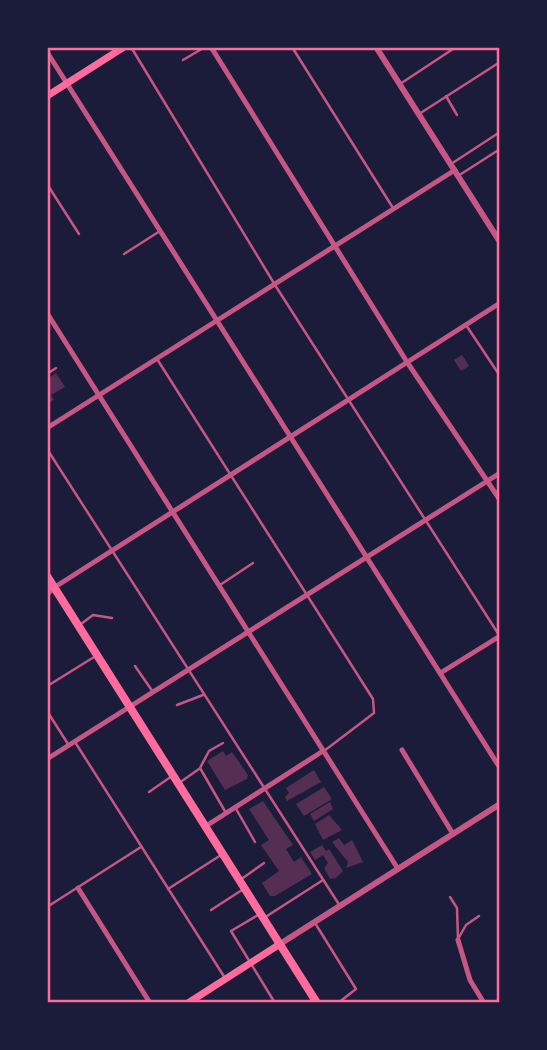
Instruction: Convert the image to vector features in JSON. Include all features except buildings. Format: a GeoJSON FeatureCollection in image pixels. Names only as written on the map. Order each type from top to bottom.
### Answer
{"type":"FeatureCollection","features":[{"type":"Feature","properties":{"kind":"main road"},"geometry":{"type":"LineString","coordinates":[[47,96],[124,47]]}},
{"type":"Feature","properties":{"kind":"main road"},"geometry":{"type":"LineString","coordinates":[[47,576],[315,1000]]}},
{"type":"Feature","properties":{"kind":"main road"},"geometry":{"type":"LineString","coordinates":[[188,1003],[280,944]]}},
{"type":"Feature","properties":{"kind":"street"},"geometry":{"type":"LineString","coordinates":[[211,47],[407,362],[500,500]]}},
{"type":"Feature","properties":{"kind":"street"},"geometry":{"type":"LineString","coordinates":[[376,47],[500,242]]}},
{"type":"Feature","properties":{"kind":"street"},"geometry":{"type":"LineString","coordinates":[[47,52],[442,672],[500,768]]}},
{"type":"Feature","properties":{"kind":"street"},"geometry":{"type":"LineString","coordinates":[[47,428],[455,170]]}},
{"type":"Feature","properties":{"kind":"street"},"geometry":{"type":"LineString","coordinates":[[47,594],[110,551],[500,303]]}},
{"type":"Feature","properties":{"kind":"street"},"geometry":{"type":"LineString","coordinates":[[47,313],[171,512],[251,632],[398,869]]}},
{"type":"Feature","properties":{"kind":"street"},"geometry":{"type":"LineString","coordinates":[[47,760],[500,473]]}},
{"type":"Feature","properties":{"kind":"street"},"geometry":{"type":"LineString","coordinates":[[442,672],[500,636]]}},
{"type":"Feature","properties":{"kind":"street"},"geometry":{"type":"LineString","coordinates":[[402,750],[453,834]]}},
{"type":"Feature","properties":{"kind":"street"},"geometry":{"type":"LineString","coordinates":[[206,826],[323,751]]}},
{"type":"Feature","properties":{"kind":"street"},"geometry":{"type":"LineString","coordinates":[[280,944],[500,804]]}},
{"type":"Feature","properties":{"kind":"street"},"geometry":{"type":"LineString","coordinates":[[78,888],[150,1003]]}},
{"type":"Feature","properties":{"kind":"street"},"geometry":{"type":"LineString","coordinates":[[458,940],[470,980],[484,1003]]}},
{"type":"Feature","properties":{"kind":"lane"},"geometry":{"type":"LineString","coordinates":[[131,47],[275,285],[500,636]]}},
{"type":"Feature","properties":{"kind":"lane"},"geometry":{"type":"LineString","coordinates":[[183,60],[205,47]]}},
{"type":"Feature","properties":{"kind":"lane"},"geometry":{"type":"LineString","coordinates":[[292,47],[393,208]]}},
{"type":"Feature","properties":{"kind":"lane"},"geometry":{"type":"LineString","coordinates":[[400,84],[456,47]]}},
{"type":"Feature","properties":{"kind":"lane"},"geometry":{"type":"LineString","coordinates":[[419,114],[500,62]]}},
{"type":"Feature","properties":{"kind":"lane"},"geometry":{"type":"LineString","coordinates":[[446,96],[457,115]]}},
{"type":"Feature","properties":{"kind":"lane"},"geometry":{"type":"LineString","coordinates":[[455,170],[500,132]]}},
{"type":"Feature","properties":{"kind":"lane"},"geometry":{"type":"LineString","coordinates":[[455,170],[500,149]]}},
{"type":"Feature","properties":{"kind":"lane"},"geometry":{"type":"LineString","coordinates":[[47,184],[79,234]]}},
{"type":"Feature","properties":{"kind":"lane"},"geometry":{"type":"LineString","coordinates":[[124,254],[160,231]]}},
{"type":"Feature","properties":{"kind":"lane"},"geometry":{"type":"LineString","coordinates":[[466,324],[500,376]]}},
{"type":"Feature","properties":{"kind":"lane"},"geometry":{"type":"LineString","coordinates":[[157,359],[374,705],[374,713],[323,751]]}},
{"type":"Feature","properties":{"kind":"lane"},"geometry":{"type":"LineString","coordinates":[[47,374],[56,368]]}},
{"type":"Feature","properties":{"kind":"lane"},"geometry":{"type":"LineString","coordinates":[[47,449],[263,790],[340,906]]}},
{"type":"Feature","properties":{"kind":"lane"},"geometry":{"type":"LineString","coordinates":[[47,464],[54,460]]}},
{"type":"Feature","properties":{"kind":"lane"},"geometry":{"type":"LineString","coordinates":[[220,585],[253,562]]}},
{"type":"Feature","properties":{"kind":"lane"},"geometry":{"type":"LineString","coordinates":[[79,626],[93,615],[112,618]]}},
{"type":"Feature","properties":{"kind":"lane"},"geometry":{"type":"LineString","coordinates":[[47,683],[49,685],[97,655]]}},
{"type":"Feature","properties":{"kind":"lane"},"geometry":{"type":"LineString","coordinates":[[135,666],[153,692]]}},
{"type":"Feature","properties":{"kind":"lane"},"geometry":{"type":"LineString","coordinates":[[177,705],[203,695]]}},
{"type":"Feature","properties":{"kind":"lane"},"geometry":{"type":"LineString","coordinates":[[47,711],[72,743],[225,979]]}},
{"type":"Feature","properties":{"kind":"lane"},"geometry":{"type":"LineString","coordinates":[[149,792],[200,768],[209,751],[223,743]]}},
{"type":"Feature","properties":{"kind":"lane"},"geometry":{"type":"LineString","coordinates":[[200,768],[226,813]]}},
{"type":"Feature","properties":{"kind":"lane"},"geometry":{"type":"LineString","coordinates":[[235,807],[256,842]]}},
{"type":"Feature","properties":{"kind":"lane"},"geometry":{"type":"LineString","coordinates":[[47,908],[141,847]]}},
{"type":"Feature","properties":{"kind":"lane"},"geometry":{"type":"LineString","coordinates":[[168,889],[224,853]]}},
{"type":"Feature","properties":{"kind":"lane"},"geometry":{"type":"LineString","coordinates":[[240,880],[264,863]]}},
{"type":"Feature","properties":{"kind":"lane"},"geometry":{"type":"LineString","coordinates":[[275,1003],[231,931],[323,880]]}},
{"type":"Feature","properties":{"kind":"lane"},"geometry":{"type":"LineString","coordinates":[[211,910],[245,888]]}},
{"type":"Feature","properties":{"kind":"lane"},"geometry":{"type":"LineString","coordinates":[[450,897],[457,908],[458,940]]}},
{"type":"Feature","properties":{"kind":"lane"},"geometry":{"type":"LineString","coordinates":[[458,940],[466,925],[479,916]]}},
{"type":"Feature","properties":{"kind":"lane"},"geometry":{"type":"LineString","coordinates":[[314,922],[356,989],[338,1003]]}},
{"type":"Feature","properties":{"kind":"lane"},"geometry":{"type":"LineString","coordinates":[[305,1003],[315,1000]]}}]}
